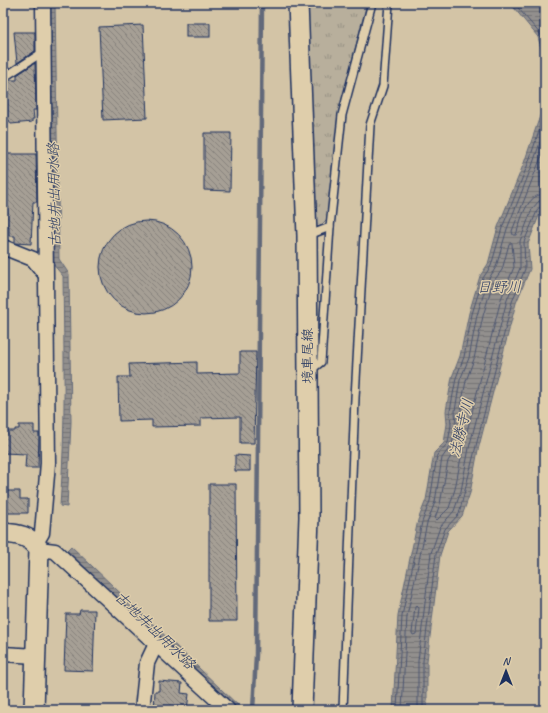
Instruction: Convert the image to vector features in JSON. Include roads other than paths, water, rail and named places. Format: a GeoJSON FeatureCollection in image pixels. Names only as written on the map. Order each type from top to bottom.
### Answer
{"type":"FeatureCollection","features":[{"type":"Feature","properties":{"kind":"main road","name":"境車尾線"},"geometry":{"type":"LineString","coordinates":[[300,4],[306,236],[309,517],[302,710]]}},
{"type":"Feature","properties":{"kind":"main road"},"geometry":{"type":"LineString","coordinates":[[3,534],[22,535],[37,546],[34,710]]}},
{"type":"Feature","properties":{"kind":"street"},"geometry":{"type":"LineString","coordinates":[[43,3],[46,160],[45,274],[49,398],[48,463],[42,533],[37,546],[55,551],[228,710]]}},
{"type":"Feature","properties":{"kind":"street"},"geometry":{"type":"LineString","coordinates":[[3,248],[33,259],[45,274]]}},
{"type":"Feature","properties":{"kind":"street"},"geometry":{"type":"LineString","coordinates":[[142,710],[147,663],[156,644]]}},
{"type":"Feature","properties":{"kind":"street"},"geometry":{"type":"LineString","coordinates":[[3,654],[36,656]]}},
{"type":"Feature","properties":{"kind":"lane"},"geometry":{"type":"LineString","coordinates":[[308,372],[321,362],[330,227],[342,115],[372,3]]}},
{"type":"Feature","properties":{"kind":"lane"},"geometry":{"type":"LineString","coordinates":[[343,710],[355,398],[370,125],[383,86],[389,3]]}},
{"type":"Feature","properties":{"kind":"lane"},"geometry":{"type":"LineString","coordinates":[[3,78],[44,52]]}},
{"type":"Feature","properties":{"kind":"lane"},"geometry":{"type":"LineString","coordinates":[[306,236],[330,227]]}},
{"type":"Feature","properties":{"kind":"water","name":"古地井出用水路"},"geometry":{"type":"Polygon","coordinates":[[[48,3],[55,3],[59,259],[69,274],[71,422],[67,507],[60,506],[64,420],[63,276],[52,263],[48,3]]]}},
{"type":"Feature","properties":{"kind":"water"},"geometry":{"type":"Polygon","coordinates":[[[510,3],[545,3],[545,75],[544,59],[538,37],[510,3]]]}},
{"type":"Feature","properties":{"kind":"water","name":"日野川"},"geometry":{"type":"Polygon","coordinates":[[[545,89],[545,207],[540,213],[528,244],[530,269],[516,303],[478,450],[470,493],[462,516],[448,531],[440,555],[427,661],[427,710],[393,710],[398,615],[418,520],[426,500],[434,453],[444,443],[447,424],[446,411],[452,377],[460,356],[469,313],[480,276],[488,264],[498,227],[524,163],[542,110],[545,89]]]}},
{"type":"Feature","properties":{"kind":"water","name":"古地井出用水路"},"geometry":{"type":"Polygon","coordinates":[[[71,546],[243,710],[234,710],[67,550],[71,546]]]}},
{"type":"Feature","properties":{"kind":"waterway"},"geometry":{"type":"LineString","coordinates":[[253,710],[256,655],[262,3]]}},
{"type":"Feature","properties":{"kind":"water label","name":"法勝寺川"},"geometry":{"type":"Point","coordinates":[461,428]}}]}
